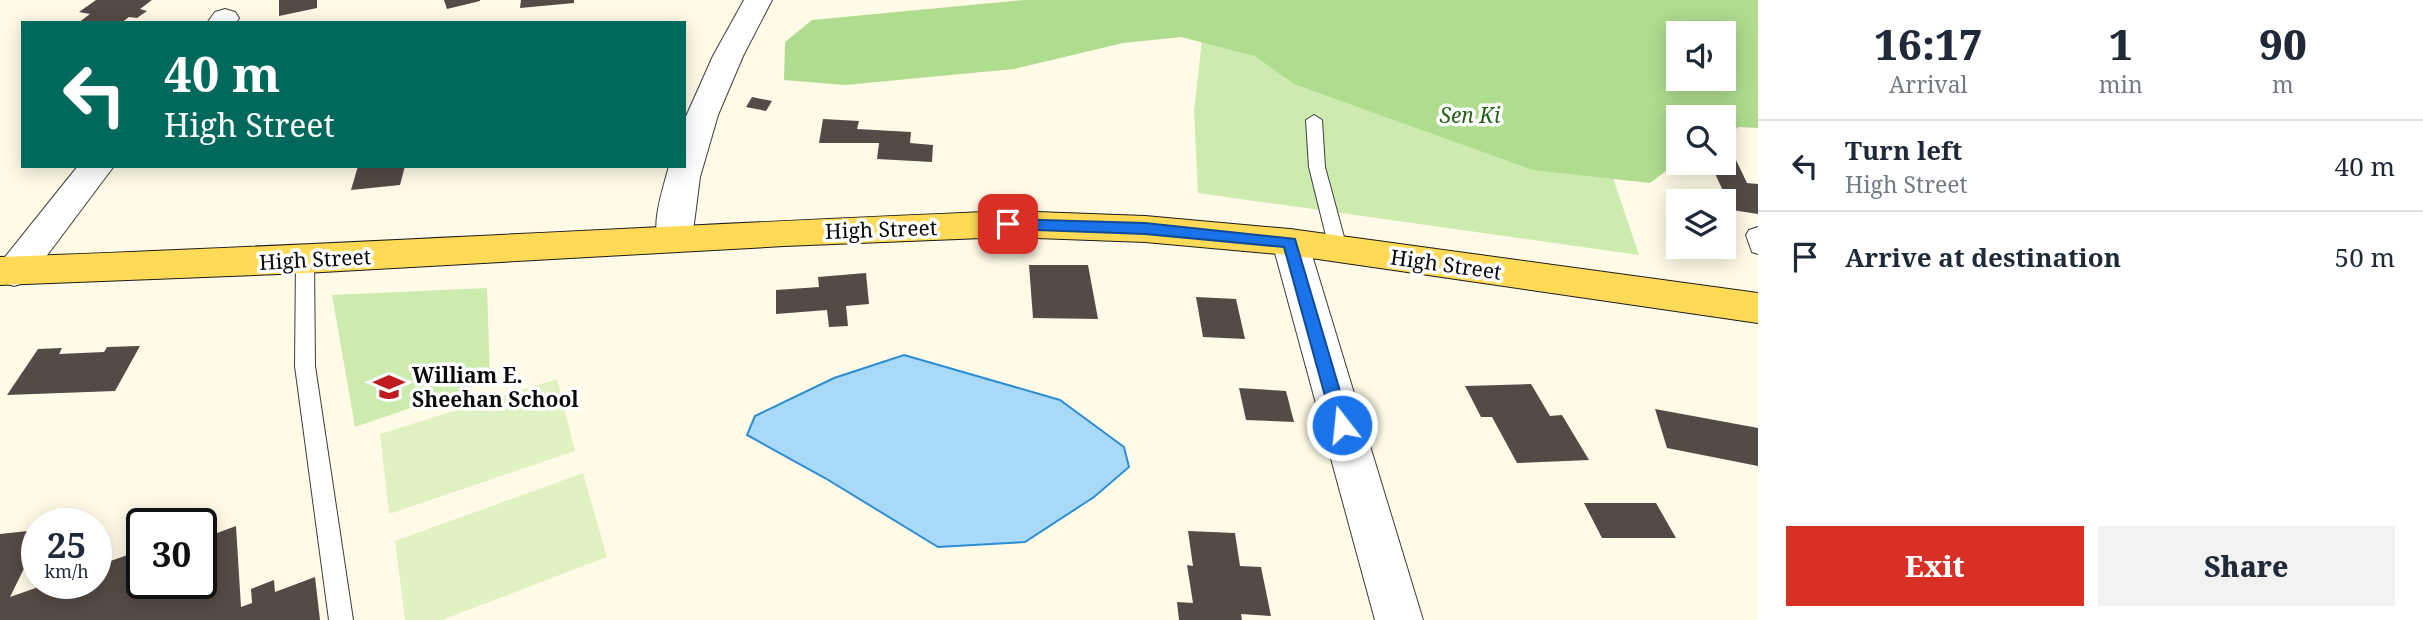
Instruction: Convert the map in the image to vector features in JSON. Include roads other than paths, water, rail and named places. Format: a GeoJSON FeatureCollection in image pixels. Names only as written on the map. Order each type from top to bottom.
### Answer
{"type":"FeatureCollection","features":[{"type":"Feature","properties":{"kind":"main road","name":"High Street"},"geometry":{"type":"LineString","coordinates":[[7,271],[305,260],[674,239],[1008,224],[1145,229],[1290,242],[1758,308]]}},
{"type":"Feature","properties":{"kind":"street"},"geometry":{"type":"LineString","coordinates":[[686,167],[729,50],[758,0]]}},
{"type":"Feature","properties":{"kind":"street"},"geometry":{"type":"LineString","coordinates":[[7,271],[95,168]]}},
{"type":"Feature","properties":{"kind":"street"},"geometry":{"type":"LineString","coordinates":[[674,239],[677,201],[686,168]]}},
{"type":"Feature","properties":{"kind":"street"},"geometry":{"type":"LineString","coordinates":[[1290,242],[1399,620]]}},
{"type":"Feature","properties":{"kind":"lane"},"geometry":{"type":"LineString","coordinates":[[1314,120],[1317,167],[1338,248]]}},
{"type":"Feature","properties":{"kind":"lane"},"geometry":{"type":"LineString","coordinates":[[1758,233],[1755,235],[1758,247]]}},
{"type":"Feature","properties":{"kind":"lane"},"geometry":{"type":"LineString","coordinates":[[305,260],[305,366],[341,620]]}},
{"type":"Feature","properties":{"kind":"water"},"geometry":{"type":"Polygon","coordinates":[[[904,355],[1060,400],[1124,447],[1129,467],[1094,497],[1025,542],[938,547],[825,478],[747,435],[755,416],[834,378],[904,355]]]}},
{"type":"Feature","properties":{"kind":"place","name":"William E. Sheehan School"},"geometry":{"type":"Point","coordinates":[389,387]}},
{"type":"Feature","properties":{"kind":"park label","name":"Sen Ki"},"geometry":{"type":"Point","coordinates":[1470,115]}}]}
